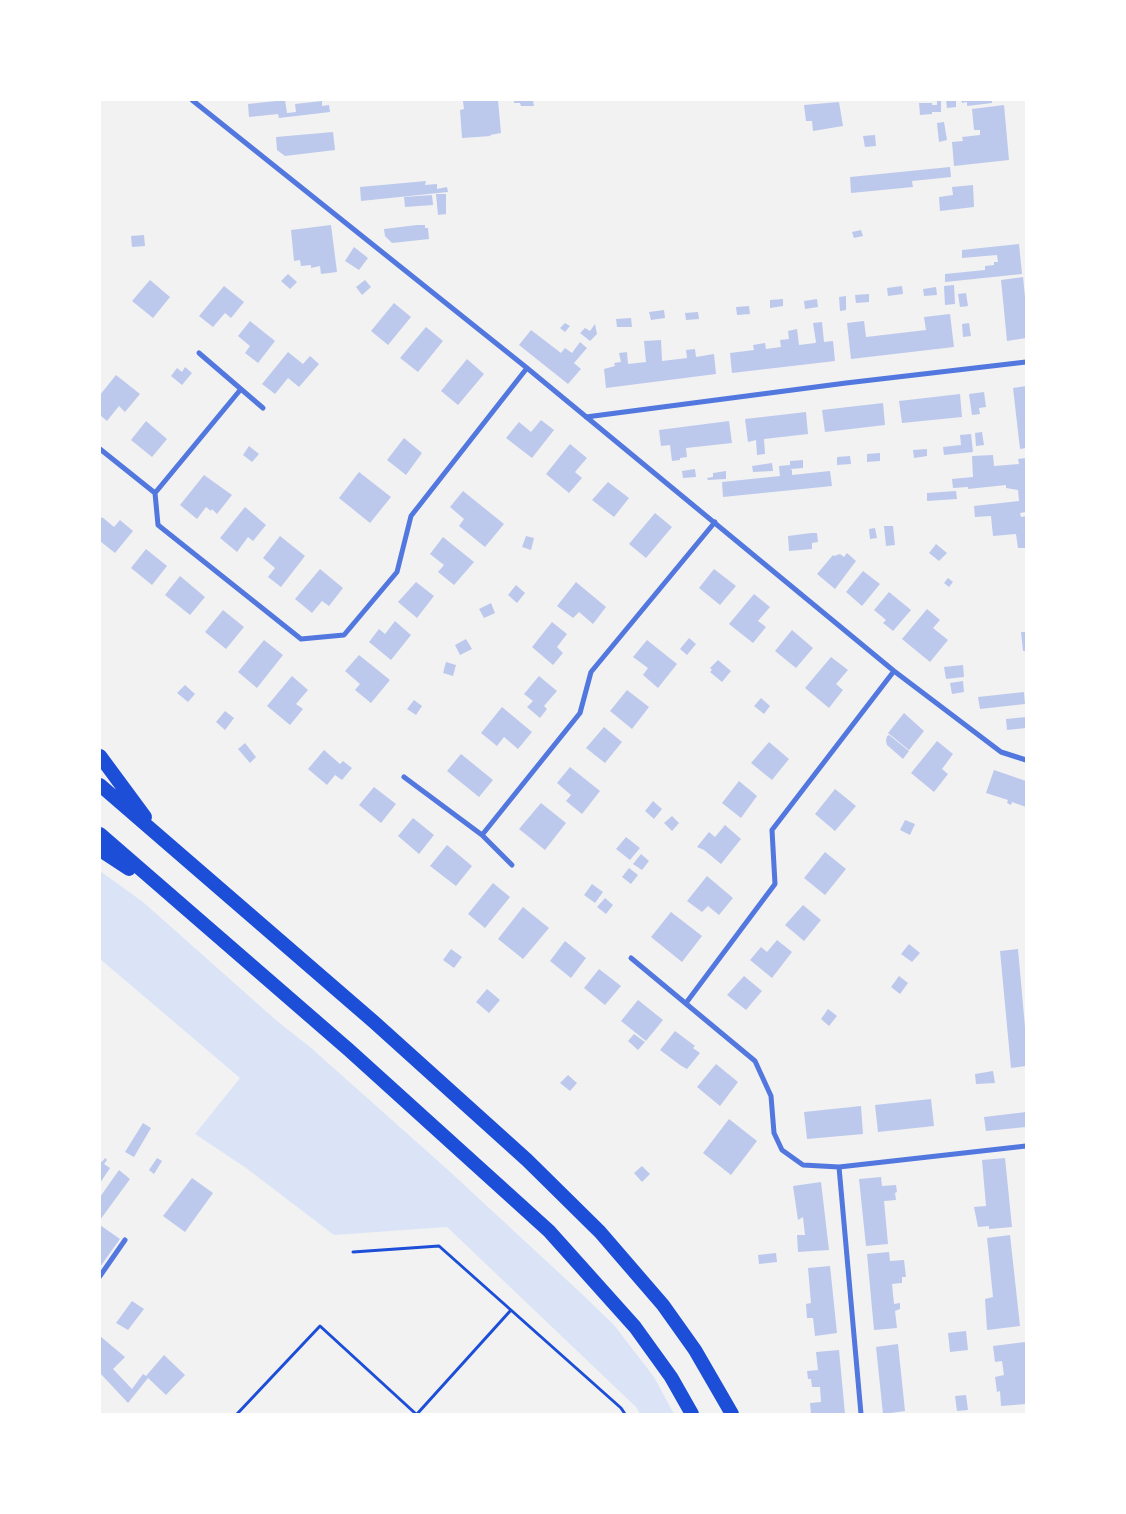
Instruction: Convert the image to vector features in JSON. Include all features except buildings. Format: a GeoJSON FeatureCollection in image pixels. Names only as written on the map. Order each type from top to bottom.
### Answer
{"type":"FeatureCollection","features":[{"type":"Feature","properties":{"kind":"highway"},"geometry":{"type":"LineString","coordinates":[[100,756],[162,839]]}},
{"type":"Feature","properties":{"kind":"highway"},"geometry":{"type":"LineString","coordinates":[[100,785],[381,1029],[527,1160],[600,1232],[664,1306],[695,1350],[732,1414]]}},
{"type":"Feature","properties":{"kind":"highway"},"geometry":{"type":"LineString","coordinates":[[100,834],[349,1050],[549,1231],[635,1327],[671,1377],[692,1414]]}},
{"type":"Feature","properties":{"kind":"highway"},"geometry":{"type":"LineString","coordinates":[[100,850],[168,894]]}},
{"type":"Feature","properties":{"kind":"street"},"geometry":{"type":"LineString","coordinates":[[192,100],[527,368],[894,671],[1001,752],[1026,760]]}},
{"type":"Feature","properties":{"kind":"street"},"geometry":{"type":"LineString","coordinates":[[199,354],[263,408]]}},
{"type":"Feature","properties":{"kind":"street"},"geometry":{"type":"LineString","coordinates":[[586,416],[1026,362]]}},
{"type":"Feature","properties":{"kind":"street"},"geometry":{"type":"LineString","coordinates":[[241,389],[155,492],[158,525],[301,639],[344,636],[397,572],[412,516],[527,368]]}},
{"type":"Feature","properties":{"kind":"street"},"geometry":{"type":"LineString","coordinates":[[100,449],[155,492]]}},
{"type":"Feature","properties":{"kind":"street"},"geometry":{"type":"LineString","coordinates":[[482,835],[580,713],[590,672],[715,522]]}},
{"type":"Feature","properties":{"kind":"street"},"geometry":{"type":"LineString","coordinates":[[686,1003],[775,884],[772,830],[894,671]]}},
{"type":"Feature","properties":{"kind":"street"},"geometry":{"type":"LineString","coordinates":[[404,777],[482,835],[512,864]]}},
{"type":"Feature","properties":{"kind":"street"},"geometry":{"type":"LineString","coordinates":[[631,958],[755,1061],[771,1096],[774,1133],[782,1150],[803,1165],[838,1167],[1026,1146]]}},
{"type":"Feature","properties":{"kind":"street"},"geometry":{"type":"LineString","coordinates":[[838,1167],[861,1414]]}},
{"type":"Feature","properties":{"kind":"street"},"geometry":{"type":"LineString","coordinates":[[100,1276],[125,1240]]}},
{"type":"Feature","properties":{"kind":"path"},"geometry":{"type":"LineString","coordinates":[[354,1252],[440,1246],[621,1408],[625,1414]]}},
{"type":"Feature","properties":{"kind":"path"},"geometry":{"type":"LineString","coordinates":[[236,1414],[320,1326],[416,1414],[511,1310]]}},
{"type":"Feature","properties":{"kind":"shaded area"},"geometry":{"type":"Polygon","coordinates":[[[100,871],[143,902],[277,1021],[310,1047],[447,1169],[583,1295],[614,1325],[654,1377],[674,1414],[640,1414],[637,1408],[447,1227],[334,1235],[246,1168],[195,1134],[240,1078],[100,959],[100,871]]]}}]}
